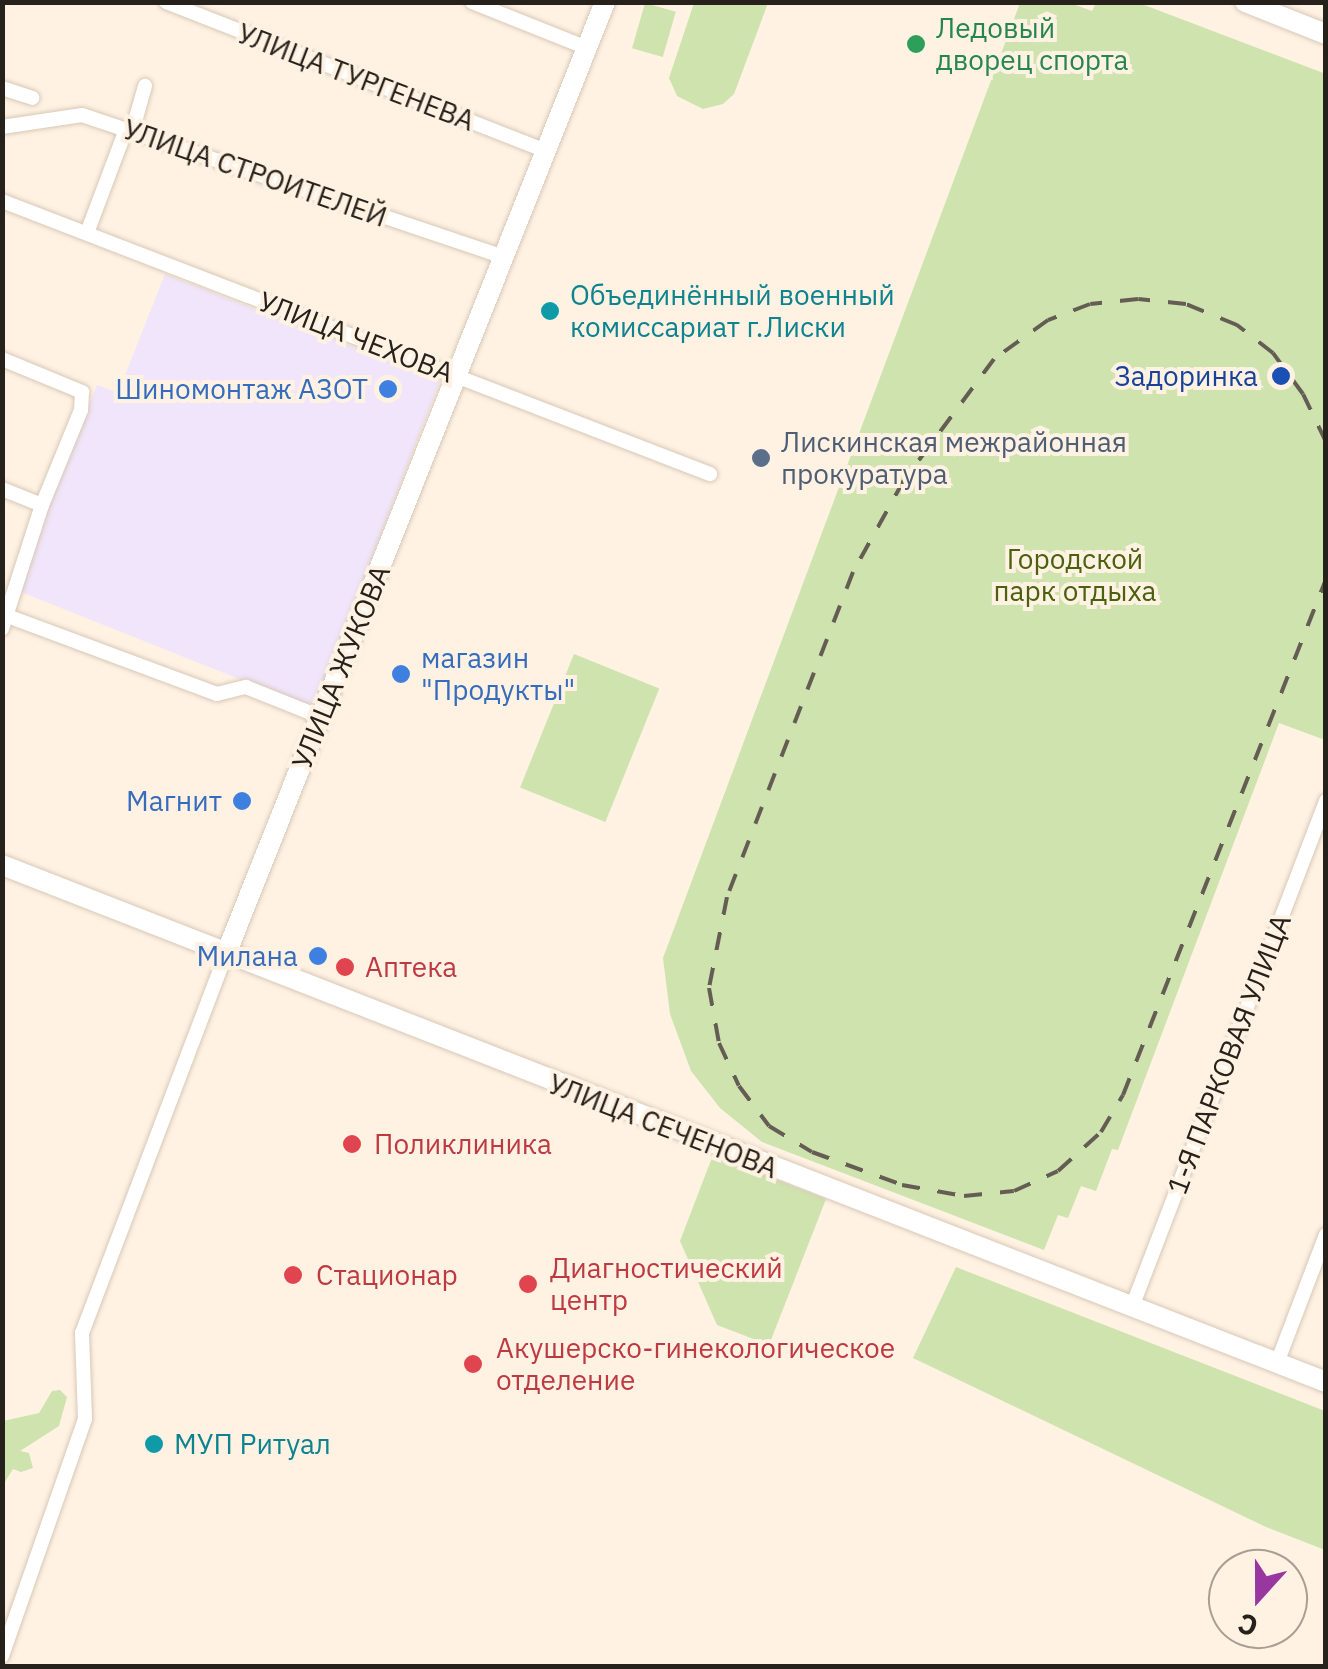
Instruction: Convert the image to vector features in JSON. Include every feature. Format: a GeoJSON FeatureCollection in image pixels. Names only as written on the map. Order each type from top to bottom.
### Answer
{"type":"FeatureCollection","features":[{"type":"Feature","properties":{"kind":"main road","name":"УЛИЦА ЖУКОВА"},"geometry":{"type":"LineString","coordinates":[[226,954],[605,2]]}},
{"type":"Feature","properties":{"kind":"main road"},"geometry":{"type":"LineString","coordinates":[[1245,2],[1326,34]]}},
{"type":"Feature","properties":{"kind":"main road","name":"УЛИЦА СЕЧЕНОВА"},"geometry":{"type":"LineString","coordinates":[[2,866],[1326,1382]]}},
{"type":"Feature","properties":{"kind":"street","name":"УЛИЦА ТУРГЕНЕВА"},"geometry":{"type":"LineString","coordinates":[[166,2],[547,151]]}},
{"type":"Feature","properties":{"kind":"street"},"geometry":{"type":"LineString","coordinates":[[472,2],[587,48]]}},
{"type":"Feature","properties":{"kind":"street"},"geometry":{"type":"LineString","coordinates":[[87,233],[145,86]]}},
{"type":"Feature","properties":{"kind":"street"},"geometry":{"type":"LineString","coordinates":[[2,88],[32,98]]}},
{"type":"Feature","properties":{"kind":"street","name":"УЛИЦА СТРОИТЕЛЕЙ"},"geometry":{"type":"LineString","coordinates":[[2,126],[82,114],[505,258]]}},
{"type":"Feature","properties":{"kind":"street","name":"УЛИЦА ЧЕХОВА"},"geometry":{"type":"LineString","coordinates":[[2,201],[710,474]]}},
{"type":"Feature","properties":{"kind":"street"},"geometry":{"type":"LineString","coordinates":[[2,359],[82,392],[80,410],[42,505],[4,620],[217,694],[246,687],[321,717]]}},
{"type":"Feature","properties":{"kind":"street"},"geometry":{"type":"LineString","coordinates":[[2,489],[42,505]]}},
{"type":"Feature","properties":{"kind":"street","name":"1-Я ПАРКОВАЯ УЛИЦА"},"geometry":{"type":"LineString","coordinates":[[1132,1307],[1326,802]]}},
{"type":"Feature","properties":{"kind":"street","name":"УЛИЦА ЖУКОВА"},"geometry":{"type":"LineString","coordinates":[[2,1656],[85,1419],[82,1333],[226,954]]}},
{"type":"Feature","properties":{"kind":"street"},"geometry":{"type":"LineString","coordinates":[[1277,1363],[1326,1235]]}},
{"type":"Feature","properties":{"kind":"shaded area"},"geometry":{"type":"Polygon","coordinates":[[[165,274],[440,381],[314,709],[16,590],[97,385],[118,393],[165,274]]]}},
{"type":"Feature","properties":{"kind":"green space"},"geometry":{"type":"Polygon","coordinates":[[[645,3],[676,12],[663,57],[632,48],[645,3]]]}},
{"type":"Feature","properties":{"kind":"green space"},"geometry":{"type":"Polygon","coordinates":[[[694,3],[768,3],[734,94],[723,104],[703,109],[677,96],[669,78],[694,3]]]}},
{"type":"Feature","properties":{"kind":"green space","name":"Городской парк отдыха"},"geometry":{"type":"Polygon","coordinates":[[[1020,3],[1070,3],[1092,11],[1096,3],[1139,3],[1326,74],[1325,740],[1279,723],[1118,1150],[1112,1149],[1096,1191],[1081,1186],[1068,1218],[1058,1215],[1044,1250],[762,1142],[720,1108],[691,1071],[670,1014],[663,958],[1020,3]]]}},
{"type":"Feature","properties":{"kind":"green space"},"geometry":{"type":"Polygon","coordinates":[[[574,654],[659,688],[605,822],[520,788],[574,654]]]}},
{"type":"Feature","properties":{"kind":"green space"},"geometry":{"type":"Polygon","coordinates":[[[713,1155],[826,1199],[769,1345],[717,1325],[680,1241],[713,1155]]]}},
{"type":"Feature","properties":{"kind":"green space"},"geometry":{"type":"Polygon","coordinates":[[[956,1267],[1325,1411],[1325,1550],[1266,1527],[913,1358],[956,1267]]]}},
{"type":"Feature","properties":{"kind":"green space"},"geometry":{"type":"Polygon","coordinates":[[[60,1390],[67,1397],[59,1426],[20,1451],[29,1453],[33,1468],[21,1472],[13,1469],[3,1485],[3,1421],[39,1413],[52,1391],[60,1390]]]}},
{"type":"Feature","properties":{"kind":"railway"},"geometry":{"type":"LineString","coordinates":[[1326,442],[1303,394],[1273,353],[1237,325],[1186,304],[1138,299],[1090,304],[1048,320],[994,359],[904,480],[853,572],[727,897],[709,988],[719,1043],[739,1086],[769,1126],[812,1152],[902,1185],[964,1196],[1014,1191],[1058,1171],[1101,1132],[1123,1095],[1326,579]]}},
{"type":"Feature","properties":{"kind":"place","name":"Ледовый дворец спорта"},"geometry":{"type":"Point","coordinates":[916,44]}},
{"type":"Feature","properties":{"kind":"place","name":"Объединённый военный комиссариат г.Лиски"},"geometry":{"type":"Point","coordinates":[550,311]}},
{"type":"Feature","properties":{"kind":"place","name":"Задоринка"},"geometry":{"type":"Point","coordinates":[1281,376]}},
{"type":"Feature","properties":{"kind":"place","name":"Шиномонтаж АЗОТ"},"geometry":{"type":"Point","coordinates":[388,389]}},
{"type":"Feature","properties":{"kind":"place","name":"Лискинская межрайонная прокуратура"},"geometry":{"type":"Point","coordinates":[761,458]}},
{"type":"Feature","properties":{"kind":"place","name":"магазин \"Продукты\""},"geometry":{"type":"Point","coordinates":[401,674]}},
{"type":"Feature","properties":{"kind":"place","name":"Магнит"},"geometry":{"type":"Point","coordinates":[242,801]}},
{"type":"Feature","properties":{"kind":"place","name":"Милана"},"geometry":{"type":"Point","coordinates":[318,956]}},
{"type":"Feature","properties":{"kind":"place","name":"Аптека"},"geometry":{"type":"Point","coordinates":[345,967]}},
{"type":"Feature","properties":{"kind":"place","name":"Поликлиника"},"geometry":{"type":"Point","coordinates":[352,1144]}},
{"type":"Feature","properties":{"kind":"place","name":"Стационар"},"geometry":{"type":"Point","coordinates":[293,1275]}},
{"type":"Feature","properties":{"kind":"place","name":"Диагностический центр"},"geometry":{"type":"Point","coordinates":[528,1284]}},
{"type":"Feature","properties":{"kind":"place","name":"Акушерско-гинекологическое отделение"},"geometry":{"type":"Point","coordinates":[473,1364]}},
{"type":"Feature","properties":{"kind":"place","name":"МУП Ритуал"},"geometry":{"type":"Point","coordinates":[154,1444]}}]}
